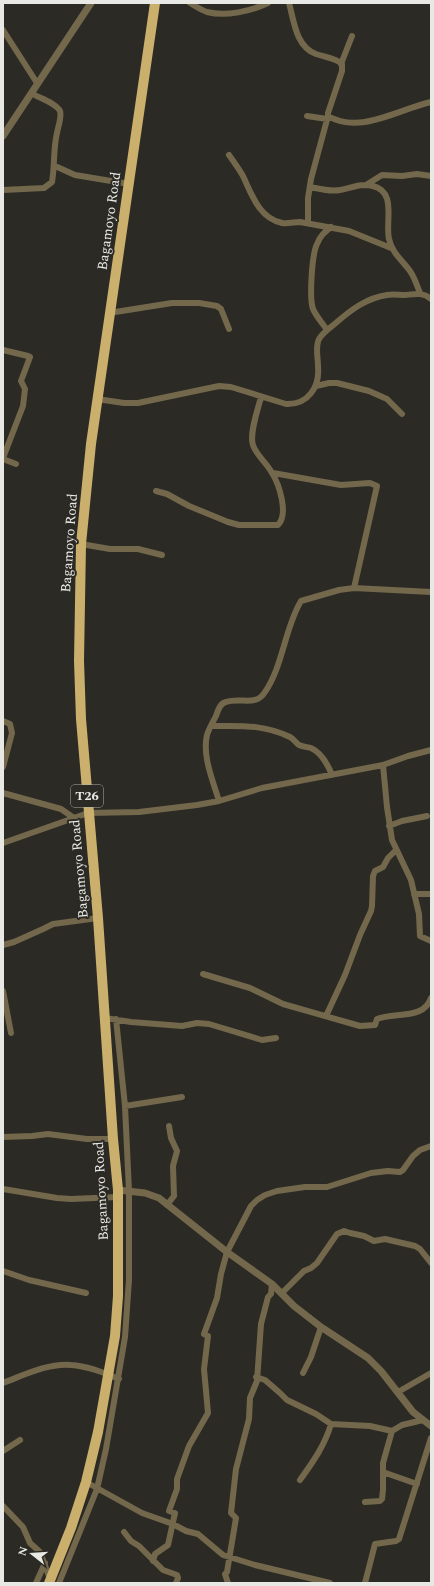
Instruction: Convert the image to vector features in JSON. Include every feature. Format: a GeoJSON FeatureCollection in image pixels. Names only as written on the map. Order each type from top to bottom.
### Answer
{"type":"FeatureCollection","features":[{"type":"Feature","properties":{"kind":"highway","name":"Bagamoyo Road"},"geometry":{"type":"LineString","coordinates":[[53,1582],[86,1482],[98,1432],[115,1336],[118,1296],[118,1193],[98,918],[88,813],[79,661],[81,544],[97,399],[155,3]]}},
{"type":"Feature","properties":{"kind":"street"},"geometry":{"type":"LineString","coordinates":[[3,136],[91,3]]}},
{"type":"Feature","properties":{"kind":"street"},"geometry":{"type":"LineString","coordinates":[[190,3],[208,12],[235,13],[254,9],[268,3]]}},
{"type":"Feature","properties":{"kind":"street"},"geometry":{"type":"LineString","coordinates":[[289,3],[302,44],[314,54],[342,64]]}},
{"type":"Feature","properties":{"kind":"street"},"geometry":{"type":"LineString","coordinates":[[3,30],[37,83]]}},
{"type":"Feature","properties":{"kind":"street"},"geometry":{"type":"LineString","coordinates":[[308,223],[310,187],[314,165],[328,118],[328,113],[342,71],[342,64],[352,36]]}},
{"type":"Feature","properties":{"kind":"street"},"geometry":{"type":"LineString","coordinates":[[3,190],[47,187],[52,182],[55,166],[55,140],[60,112],[53,105],[31,94]]}},
{"type":"Feature","properties":{"kind":"street"},"geometry":{"type":"LineString","coordinates":[[307,116],[328,118],[345,122],[374,120],[431,102]]}},
{"type":"Feature","properties":{"kind":"street"},"geometry":{"type":"LineString","coordinates":[[229,155],[242,175],[252,198],[266,216],[283,223],[308,223],[349,231],[391,248]]}},
{"type":"Feature","properties":{"kind":"street"},"geometry":{"type":"LineString","coordinates":[[55,166],[75,175],[129,184]]}},
{"type":"Feature","properties":{"kind":"street"},"geometry":{"type":"LineString","coordinates":[[366,185],[382,175],[402,176],[417,174],[431,176]]}},
{"type":"Feature","properties":{"kind":"street"},"geometry":{"type":"LineString","coordinates":[[310,187],[337,191],[352,186],[366,185],[380,188],[386,194],[388,208],[388,237],[391,248],[410,271],[420,293]]}},
{"type":"Feature","properties":{"kind":"street"},"geometry":{"type":"LineString","coordinates":[[327,330],[313,309],[311,295],[313,258],[316,244],[322,235],[331,227]]}},
{"type":"Feature","properties":{"kind":"street"},"geometry":{"type":"LineString","coordinates":[[97,399],[118,403],[138,403],[219,386],[231,387],[286,404],[304,401],[311,395],[316,386],[319,367],[317,346],[318,341],[327,330],[357,306],[371,299],[387,295],[420,293],[427,295],[431,299]]}},
{"type":"Feature","properties":{"kind":"street"},"geometry":{"type":"LineString","coordinates":[[110,313],[172,303],[199,303],[218,306],[221,308],[229,328]]}},
{"type":"Feature","properties":{"kind":"street"},"geometry":{"type":"LineString","coordinates":[[3,350],[30,357],[21,381],[25,389],[23,406],[3,458],[16,464]]}},
{"type":"Feature","properties":{"kind":"street"},"geometry":{"type":"LineString","coordinates":[[316,386],[337,383],[369,391],[387,399],[402,414]]}},
{"type":"Feature","properties":{"kind":"street"},"geometry":{"type":"LineString","coordinates":[[156,491],[167,494],[189,506],[228,522],[239,525],[278,525],[281,522],[284,508],[282,497],[273,473],[253,445],[253,432],[261,397]]}},
{"type":"Feature","properties":{"kind":"street"},"geometry":{"type":"LineString","coordinates":[[273,473],[341,485],[370,482],[377,486],[354,588]]}},
{"type":"Feature","properties":{"kind":"street"},"geometry":{"type":"LineString","coordinates":[[81,544],[110,549],[138,549],[162,555]]}},
{"type":"Feature","properties":{"kind":"street"},"geometry":{"type":"LineString","coordinates":[[219,801],[212,780],[206,753],[206,740],[211,726],[220,706],[223,703],[231,700],[255,701],[263,696],[271,682],[301,601],[339,590],[354,588],[431,592]]}},
{"type":"Feature","properties":{"kind":"street"},"geometry":{"type":"LineString","coordinates":[[3,721],[10,724],[12,733],[3,767]]}},
{"type":"Feature","properties":{"kind":"street"},"geometry":{"type":"LineString","coordinates":[[211,726],[248,725],[274,730],[293,738],[298,745],[318,752],[332,775]]}},
{"type":"Feature","properties":{"kind":"street"},"geometry":{"type":"LineString","coordinates":[[3,843],[88,813],[156,811],[219,801],[262,788],[382,765],[431,750]]}},
{"type":"Feature","properties":{"kind":"street"},"geometry":{"type":"LineString","coordinates":[[382,765],[389,826],[396,850],[411,880],[419,914],[420,936],[431,941]]}},
{"type":"Feature","properties":{"kind":"street"},"geometry":{"type":"LineString","coordinates":[[3,793],[61,809],[74,818]]}},
{"type":"Feature","properties":{"kind":"street"},"geometry":{"type":"LineString","coordinates":[[389,826],[402,821],[427,816]]}},
{"type":"Feature","properties":{"kind":"street"},"geometry":{"type":"LineString","coordinates":[[326,1016],[345,975],[371,911],[372,876],[376,871],[383,867],[388,858],[396,850]]}},
{"type":"Feature","properties":{"kind":"street"},"geometry":{"type":"LineString","coordinates":[[414,894],[431,894]]}},
{"type":"Feature","properties":{"kind":"street"},"geometry":{"type":"LineString","coordinates":[[3,945],[29,936],[52,924],[98,918]]}},
{"type":"Feature","properties":{"kind":"street"},"geometry":{"type":"LineString","coordinates":[[203,974],[250,988],[283,1004],[360,1026],[375,1025],[377,1019],[382,1017],[421,1011],[426,1008],[431,998]]}},
{"type":"Feature","properties":{"kind":"street"},"geometry":{"type":"LineString","coordinates":[[3,991],[11,1033]]}},
{"type":"Feature","properties":{"kind":"street"},"geometry":{"type":"LineString","coordinates":[[105,1018],[182,1026],[197,1023],[209,1024],[240,1032],[262,1040],[276,1038]]}},
{"type":"Feature","properties":{"kind":"street"},"geometry":{"type":"LineString","coordinates":[[53,1582],[80,1532],[97,1489],[119,1379],[127,1321],[129,1280],[129,1191],[125,1106],[116,1019]]}},
{"type":"Feature","properties":{"kind":"street"},"geometry":{"type":"LineString","coordinates":[[125,1106],[182,1097]]}},
{"type":"Feature","properties":{"kind":"street"},"geometry":{"type":"LineString","coordinates":[[168,1205],[174,1196],[173,1166],[177,1151],[171,1138],[169,1126]]}},
{"type":"Feature","properties":{"kind":"street"},"geometry":{"type":"LineString","coordinates":[[3,1137],[48,1134],[87,1139],[113,1139]]}},
{"type":"Feature","properties":{"kind":"street"},"geometry":{"type":"LineString","coordinates":[[153,1561],[155,1554],[168,1545],[175,1513],[169,1511],[177,1489],[177,1479],[189,1446],[208,1413],[204,1369],[208,1336],[204,1334],[216,1298],[227,1252],[251,1206],[265,1195],[285,1190],[327,1187],[378,1172],[400,1172],[420,1150],[431,1146]]}},
{"type":"Feature","properties":{"kind":"street"},"geometry":{"type":"LineString","coordinates":[[3,1189],[57,1198],[78,1198],[129,1191],[145,1193],[159,1198],[227,1252],[272,1284],[294,1306],[321,1327],[368,1358],[381,1371],[413,1412],[431,1426]]}},
{"type":"Feature","properties":{"kind":"street"},"geometry":{"type":"LineString","coordinates":[[282,1293],[304,1271],[311,1268],[337,1234],[344,1231],[374,1240],[385,1239],[415,1246],[420,1249],[431,1263]]}},
{"type":"Feature","properties":{"kind":"street"},"geometry":{"type":"LineString","coordinates":[[118,1239],[129,1239]]}},
{"type":"Feature","properties":{"kind":"street"},"geometry":{"type":"LineString","coordinates":[[3,1270],[29,1280],[86,1293]]}},
{"type":"Feature","properties":{"kind":"street"},"geometry":{"type":"LineString","coordinates":[[228,1583],[225,1574],[227,1572],[230,1558],[236,1518],[231,1513],[236,1469],[249,1419],[250,1398],[257,1381],[256,1377],[261,1324],[268,1297],[271,1294],[272,1284]]}},
{"type":"Feature","properties":{"kind":"street"},"geometry":{"type":"LineString","coordinates":[[303,1373],[311,1356],[321,1327]]}},
{"type":"Feature","properties":{"kind":"street"},"geometry":{"type":"LineString","coordinates":[[3,1383],[58,1365],[84,1367],[119,1379]]}},
{"type":"Feature","properties":{"kind":"street"},"geometry":{"type":"LineString","coordinates":[[398,1392],[431,1373]]}},
{"type":"Feature","properties":{"kind":"street"},"geometry":{"type":"LineString","coordinates":[[256,1377],[265,1380],[287,1400],[316,1414],[331,1424],[370,1426],[392,1430],[402,1425],[423,1420]]}},
{"type":"Feature","properties":{"kind":"street"},"geometry":{"type":"LineString","coordinates":[[300,1480],[319,1453],[331,1424]]}},
{"type":"Feature","properties":{"kind":"street"},"geometry":{"type":"LineString","coordinates":[[365,1502],[380,1501],[382,1499],[384,1456],[392,1430]]}},
{"type":"Feature","properties":{"kind":"street"},"geometry":{"type":"LineString","coordinates":[[365,1583],[375,1544],[396,1541],[399,1539],[431,1438]]}},
{"type":"Feature","properties":{"kind":"street"},"geometry":{"type":"LineString","coordinates":[[3,1451],[20,1440]]}},
{"type":"Feature","properties":{"kind":"street"},"geometry":{"type":"LineString","coordinates":[[383,1472],[417,1484]]}},
{"type":"Feature","properties":{"kind":"street"},"geometry":{"type":"LineString","coordinates":[[86,1482],[142,1513],[173,1524],[186,1531],[198,1534],[218,1551],[230,1558],[329,1583]]}},
{"type":"Feature","properties":{"kind":"street"},"geometry":{"type":"LineString","coordinates":[[3,1506],[23,1528],[30,1542],[40,1552],[53,1582]]}},
{"type":"Feature","properties":{"kind":"street"},"geometry":{"type":"LineString","coordinates":[[124,1532],[131,1541],[139,1546],[163,1570],[177,1575],[178,1578],[176,1583]]}},
{"type":"Feature","properties":{"kind":"street"},"geometry":{"type":"LineString","coordinates":[[36,1583],[45,1563]]}}]}
